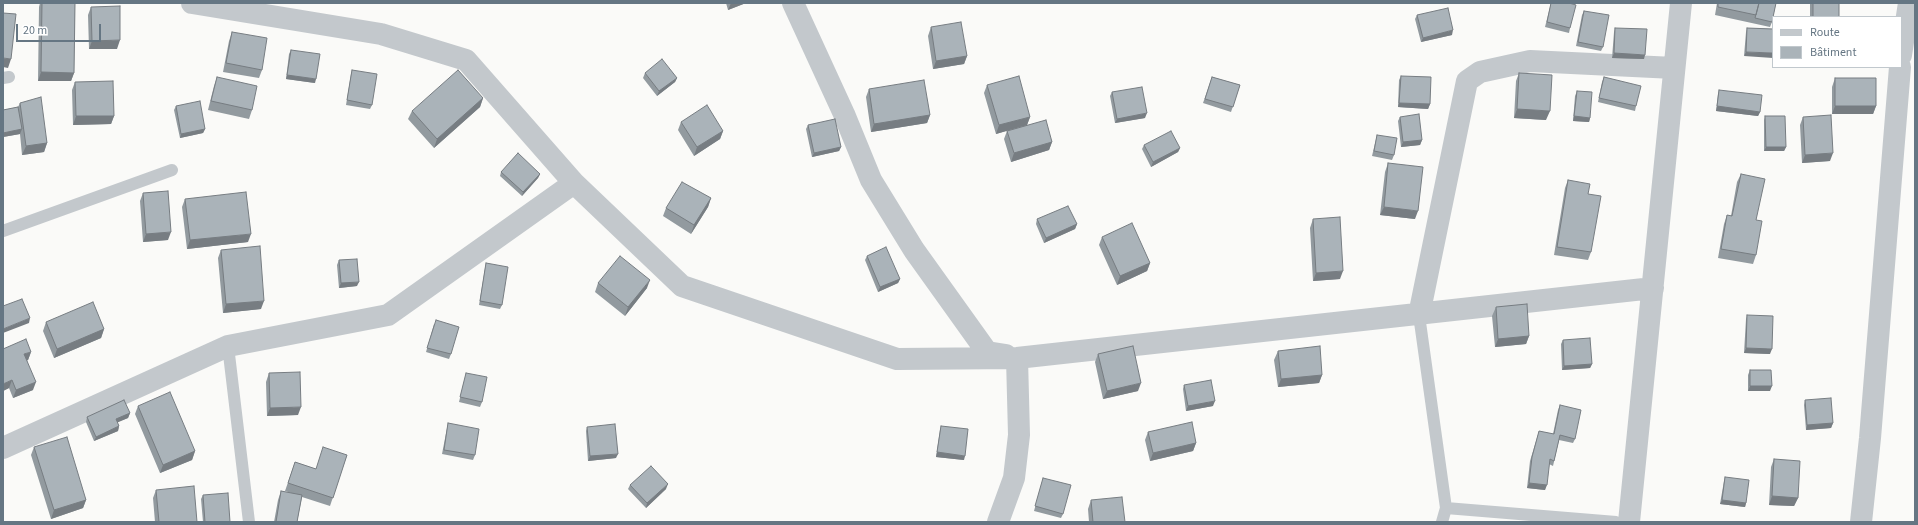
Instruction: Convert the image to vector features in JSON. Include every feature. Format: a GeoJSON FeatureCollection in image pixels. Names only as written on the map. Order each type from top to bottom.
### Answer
{"type":"FeatureCollection","features":[{"type":"Feature","properties":{"kind":"street"},"geometry":{"type":"LineString","coordinates":[[192,3],[381,34],[466,60],[574,183],[682,286],[897,359],[1017,358],[1209,336],[1419,315],[1652,288]]}},
{"type":"Feature","properties":{"kind":"street"},"geometry":{"type":"LineString","coordinates":[[794,3],[844,114],[871,180],[914,250],[987,352],[1017,358]]}},
{"type":"Feature","properties":{"kind":"street"},"geometry":{"type":"LineString","coordinates":[[1629,522],[1681,3]]}},
{"type":"Feature","properties":{"kind":"street"},"geometry":{"type":"LineString","coordinates":[[1902,48],[1908,3]]}},
{"type":"Feature","properties":{"kind":"street"},"geometry":{"type":"LineString","coordinates":[[1419,315],[1467,81],[1480,72],[1530,61],[1674,68]]}},
{"type":"Feature","properties":{"kind":"street"},"geometry":{"type":"LineString","coordinates":[[1902,62],[1915,65]]}},
{"type":"Feature","properties":{"kind":"street"},"geometry":{"type":"LineString","coordinates":[[1861,522],[1871,430],[1900,68]]}},
{"type":"Feature","properties":{"kind":"street"},"geometry":{"type":"LineString","coordinates":[[3,448],[228,346],[388,315],[574,183]]}},
{"type":"Feature","properties":{"kind":"street"},"geometry":{"type":"LineString","coordinates":[[998,522],[1014,478],[1019,435],[1017,358]]}},
{"type":"Feature","properties":{"kind":"lane"},"geometry":{"type":"LineString","coordinates":[[3,231],[172,170]]}},
{"type":"Feature","properties":{"kind":"lane"},"geometry":{"type":"LineString","coordinates":[[1419,315],[1446,508],[1442,522]]}},
{"type":"Feature","properties":{"kind":"lane"},"geometry":{"type":"LineString","coordinates":[[228,346],[249,522]]}},
{"type":"Feature","properties":{"kind":"lane"},"geometry":{"type":"LineString","coordinates":[[1446,508],[1616,522]]}},
{"type":"Feature","properties":{"kind":"building"},"geometry":{"type":"Polygon","coordinates":[[[42,3],[75,3],[74,73],[41,72],[42,3]]]}},
{"type":"Feature","properties":{"kind":"building"},"geometry":{"type":"Polygon","coordinates":[[[1551,3],[1569,3],[1576,5],[1570,28],[1547,22],[1551,3]]]}},
{"type":"Feature","properties":{"kind":"building"},"geometry":{"type":"Polygon","coordinates":[[[1718,3],[1759,3],[1756,15],[1718,7],[1718,3]]]}},
{"type":"Feature","properties":{"kind":"building"},"geometry":{"type":"Polygon","coordinates":[[[1759,3],[1776,3],[1773,16],[1772,16],[1772,22],[1755,18],[1759,3]]]}},
{"type":"Feature","properties":{"kind":"building"},"geometry":{"type":"Polygon","coordinates":[[[1813,3],[1839,3],[1839,16],[1813,16],[1813,3]]]}},
{"type":"Feature","properties":{"kind":"building"},"geometry":{"type":"Polygon","coordinates":[[[120,6],[120,40],[92,41],[91,7],[120,6]]]}},
{"type":"Feature","properties":{"kind":"building"},"geometry":{"type":"Polygon","coordinates":[[[1448,8],[1453,30],[1423,38],[1417,15],[1448,8]]]}},
{"type":"Feature","properties":{"kind":"building"},"geometry":{"type":"Polygon","coordinates":[[[1584,11],[1609,15],[1603,47],[1578,42],[1584,11]]]}},
{"type":"Feature","properties":{"kind":"building"},"geometry":{"type":"Polygon","coordinates":[[[3,13],[16,14],[11,59],[3,58],[3,13]]]}},
{"type":"Feature","properties":{"kind":"building"},"geometry":{"type":"Polygon","coordinates":[[[961,22],[967,56],[936,61],[931,27],[961,22]]]}},
{"type":"Feature","properties":{"kind":"building"},"geometry":{"type":"Polygon","coordinates":[[[1615,28],[1647,29],[1645,55],[1614,53],[1615,28]]]}},
{"type":"Feature","properties":{"kind":"building"},"geometry":{"type":"Polygon","coordinates":[[[1747,28],[1772,29],[1772,53],[1746,52],[1747,28]]]}},
{"type":"Feature","properties":{"kind":"building"},"geometry":{"type":"Polygon","coordinates":[[[232,32],[267,38],[262,70],[226,63],[232,32]]]}},
{"type":"Feature","properties":{"kind":"building"},"geometry":{"type":"Polygon","coordinates":[[[291,50],[320,54],[316,79],[287,75],[291,50]]]}},
{"type":"Feature","properties":{"kind":"building"},"geometry":{"type":"Polygon","coordinates":[[[662,59],[677,78],[659,91],[645,73],[662,59]]]}},
{"type":"Feature","properties":{"kind":"building"},"geometry":{"type":"Polygon","coordinates":[[[352,70],[377,74],[372,105],[347,100],[352,70]]]}},
{"type":"Feature","properties":{"kind":"building"},"geometry":{"type":"Polygon","coordinates":[[[458,70],[483,98],[437,139],[412,111],[458,70]]]}},
{"type":"Feature","properties":{"kind":"building"},"geometry":{"type":"Polygon","coordinates":[[[1519,73],[1552,75],[1550,111],[1517,109],[1519,73]]]}},
{"type":"Feature","properties":{"kind":"building"},"geometry":{"type":"Polygon","coordinates":[[[1019,76],[1030,117],[999,125],[987,85],[1019,76]]]}},
{"type":"Feature","properties":{"kind":"building"},"geometry":{"type":"Polygon","coordinates":[[[1401,76],[1431,77],[1430,104],[1399,103],[1401,76]]]}},
{"type":"Feature","properties":{"kind":"building"},"geometry":{"type":"Polygon","coordinates":[[[217,77],[257,86],[252,110],[211,101],[217,77]]]}},
{"type":"Feature","properties":{"kind":"building"},"geometry":{"type":"Polygon","coordinates":[[[1212,77],[1240,85],[1233,107],[1205,99],[1212,77]]]}},
{"type":"Feature","properties":{"kind":"building"},"geometry":{"type":"Polygon","coordinates":[[[1604,77],[1641,86],[1636,106],[1599,98],[1604,77]]]}},
{"type":"Feature","properties":{"kind":"building"},"geometry":{"type":"Polygon","coordinates":[[[1835,78],[1876,78],[1876,106],[1835,106],[1835,78]]]}},
{"type":"Feature","properties":{"kind":"building"},"geometry":{"type":"Polygon","coordinates":[[[924,80],[930,115],[874,124],[869,89],[924,80]]]}},
{"type":"Feature","properties":{"kind":"building"},"geometry":{"type":"Polygon","coordinates":[[[113,81],[114,116],[76,116],[75,82],[113,81]]]}},
{"type":"Feature","properties":{"kind":"building"},"geometry":{"type":"Polygon","coordinates":[[[1142,87],[1147,113],[1117,119],[1112,92],[1142,87]]]}},
{"type":"Feature","properties":{"kind":"building"},"geometry":{"type":"Polygon","coordinates":[[[1719,90],[1762,95],[1760,112],[1717,106],[1719,90]]]}},
{"type":"Feature","properties":{"kind":"building"},"geometry":{"type":"Polygon","coordinates":[[[1577,91],[1592,92],[1590,118],[1574,116],[1577,91]]]}},
{"type":"Feature","properties":{"kind":"building"},"geometry":{"type":"Polygon","coordinates":[[[41,97],[47,143],[26,146],[20,103],[41,97]]]}},
{"type":"Feature","properties":{"kind":"building"},"geometry":{"type":"Polygon","coordinates":[[[200,101],[205,129],[181,134],[176,106],[200,101]]]}},
{"type":"Feature","properties":{"kind":"building"},"geometry":{"type":"Polygon","coordinates":[[[707,105],[723,131],[697,147],[681,122],[707,105]]]}},
{"type":"Feature","properties":{"kind":"building"},"geometry":{"type":"Polygon","coordinates":[[[18,107],[22,129],[3,133],[3,110],[18,107]]]}},
{"type":"Feature","properties":{"kind":"building"},"geometry":{"type":"Polygon","coordinates":[[[1419,114],[1422,140],[1403,142],[1400,117],[1419,114]]]}},
{"type":"Feature","properties":{"kind":"building"},"geometry":{"type":"Polygon","coordinates":[[[1831,115],[1833,153],[1805,155],[1803,117],[1831,115]]]}},
{"type":"Feature","properties":{"kind":"building"},"geometry":{"type":"Polygon","coordinates":[[[1765,116],[1785,116],[1786,147],[1766,147],[1765,116]]]}},
{"type":"Feature","properties":{"kind":"building"},"geometry":{"type":"Polygon","coordinates":[[[835,119],[841,147],[814,153],[808,125],[835,119]]]}},
{"type":"Feature","properties":{"kind":"building"},"geometry":{"type":"Polygon","coordinates":[[[1046,120],[1052,142],[1014,153],[1007,131],[1046,120]]]}},
{"type":"Feature","properties":{"kind":"building"},"geometry":{"type":"Polygon","coordinates":[[[1171,131],[1180,148],[1153,162],[1144,145],[1171,131]]]}},
{"type":"Feature","properties":{"kind":"building"},"geometry":{"type":"Polygon","coordinates":[[[1377,135],[1397,138],[1394,155],[1374,151],[1377,135]]]}},
{"type":"Feature","properties":{"kind":"building"},"geometry":{"type":"Polygon","coordinates":[[[518,153],[540,174],[523,192],[501,172],[518,153]]]}},
{"type":"Feature","properties":{"kind":"building"},"geometry":{"type":"Polygon","coordinates":[[[1388,163],[1423,167],[1418,211],[1384,207],[1388,163]]]}},
{"type":"Feature","properties":{"kind":"building"},"geometry":{"type":"Polygon","coordinates":[[[1741,174],[1765,179],[1756,220],[1762,221],[1756,255],[1721,249],[1727,215],[1732,216],[1741,174]]]}},
{"type":"Feature","properties":{"kind":"building"},"geometry":{"type":"Polygon","coordinates":[[[1568,180],[1590,184],[1588,194],[1601,196],[1591,252],[1557,247],[1568,180]]]}},
{"type":"Feature","properties":{"kind":"building"},"geometry":{"type":"Polygon","coordinates":[[[682,182],[711,198],[694,225],[666,208],[682,182]]]}},
{"type":"Feature","properties":{"kind":"building"},"geometry":{"type":"Polygon","coordinates":[[[168,191],[171,232],[146,234],[143,193],[168,191]]]}},
{"type":"Feature","properties":{"kind":"building"},"geometry":{"type":"Polygon","coordinates":[[[246,192],[251,234],[190,240],[185,199],[246,192]]]}},
{"type":"Feature","properties":{"kind":"building"},"geometry":{"type":"Polygon","coordinates":[[[1068,206],[1077,224],[1046,238],[1037,219],[1068,206]]]}},
{"type":"Feature","properties":{"kind":"building"},"geometry":{"type":"Polygon","coordinates":[[[1340,217],[1343,271],[1316,273],[1313,219],[1340,217]]]}},
{"type":"Feature","properties":{"kind":"building"},"geometry":{"type":"Polygon","coordinates":[[[1132,223],[1150,263],[1120,276],[1102,237],[1132,223]]]}},
{"type":"Feature","properties":{"kind":"building"},"geometry":{"type":"Polygon","coordinates":[[[260,246],[264,301],[226,304],[221,250],[260,246]]]}},
{"type":"Feature","properties":{"kind":"building"},"geometry":{"type":"Polygon","coordinates":[[[886,247],[900,279],[880,287],[867,256],[886,247]]]}},
{"type":"Feature","properties":{"kind":"building"},"geometry":{"type":"Polygon","coordinates":[[[620,256],[650,280],[628,307],[598,283],[620,256]]]}},
{"type":"Feature","properties":{"kind":"building"},"geometry":{"type":"Polygon","coordinates":[[[357,259],[359,282],[341,283],[339,260],[357,259]]]}},
{"type":"Feature","properties":{"kind":"building"},"geometry":{"type":"Polygon","coordinates":[[[486,263],[508,267],[502,305],[480,301],[486,263]]]}},
{"type":"Feature","properties":{"kind":"building"},"geometry":{"type":"Polygon","coordinates":[[[22,299],[30,318],[3,329],[3,306],[22,299]]]}},
{"type":"Feature","properties":{"kind":"building"},"geometry":{"type":"Polygon","coordinates":[[[93,302],[104,329],[57,349],[46,322],[93,302]]]}},
{"type":"Feature","properties":{"kind":"building"},"geometry":{"type":"Polygon","coordinates":[[[1527,304],[1529,336],[1498,339],[1496,307],[1527,304]]]}},
{"type":"Feature","properties":{"kind":"building"},"geometry":{"type":"Polygon","coordinates":[[[1747,315],[1773,316],[1772,349],[1746,348],[1747,315]]]}},
{"type":"Feature","properties":{"kind":"building"},"geometry":{"type":"Polygon","coordinates":[[[436,320],[459,327],[451,354],[427,348],[436,320]]]}},
{"type":"Feature","properties":{"kind":"building"},"geometry":{"type":"Polygon","coordinates":[[[1590,338],[1592,364],[1564,366],[1563,340],[1590,338]]]}},
{"type":"Feature","properties":{"kind":"building"},"geometry":{"type":"Polygon","coordinates":[[[26,339],[31,352],[24,354],[36,382],[16,390],[12,380],[3,384],[3,349],[26,339]]]}},
{"type":"Feature","properties":{"kind":"building"},"geometry":{"type":"Polygon","coordinates":[[[1133,346],[1141,383],[1107,391],[1098,354],[1133,346]]]}},
{"type":"Feature","properties":{"kind":"building"},"geometry":{"type":"Polygon","coordinates":[[[1320,346],[1322,375],[1281,379],[1278,351],[1320,346]]]}},
{"type":"Feature","properties":{"kind":"building"},"geometry":{"type":"Polygon","coordinates":[[[1750,370],[1771,370],[1772,386],[1750,386],[1750,370]]]}},
{"type":"Feature","properties":{"kind":"building"},"geometry":{"type":"Polygon","coordinates":[[[300,372],[301,407],[270,408],[269,373],[300,372]]]}},
{"type":"Feature","properties":{"kind":"building"},"geometry":{"type":"Polygon","coordinates":[[[466,373],[487,377],[482,402],[460,397],[466,373]]]}},
{"type":"Feature","properties":{"kind":"building"},"geometry":{"type":"Polygon","coordinates":[[[1211,380],[1215,401],[1188,406],[1184,385],[1211,380]]]}},
{"type":"Feature","properties":{"kind":"building"},"geometry":{"type":"Polygon","coordinates":[[[170,392],[195,451],[163,465],[138,406],[170,392]]]}},
{"type":"Feature","properties":{"kind":"building"},"geometry":{"type":"Polygon","coordinates":[[[1831,398],[1833,423],[1807,425],[1805,400],[1831,398]]]}},
{"type":"Feature","properties":{"kind":"building"},"geometry":{"type":"Polygon","coordinates":[[[124,400],[130,413],[116,419],[119,426],[96,437],[87,417],[124,400]]]}},
{"type":"Feature","properties":{"kind":"building"},"geometry":{"type":"Polygon","coordinates":[[[1560,405],[1581,410],[1575,439],[1560,435],[1554,461],[1550,459],[1547,485],[1529,483],[1532,457],[1539,431],[1554,434],[1560,405]]]}},
{"type":"Feature","properties":{"kind":"building"},"geometry":{"type":"Polygon","coordinates":[[[1192,422],[1196,443],[1153,453],[1148,432],[1192,422]]]}},
{"type":"Feature","properties":{"kind":"building"},"geometry":{"type":"Polygon","coordinates":[[[448,423],[479,429],[475,455],[444,450],[448,423]]]}},
{"type":"Feature","properties":{"kind":"building"},"geometry":{"type":"Polygon","coordinates":[[[615,424],[618,454],[590,456],[587,427],[615,424]]]}},
{"type":"Feature","properties":{"kind":"building"},"geometry":{"type":"Polygon","coordinates":[[[941,426],[968,429],[965,456],[937,452],[941,426]]]}},
{"type":"Feature","properties":{"kind":"building"},"geometry":{"type":"Polygon","coordinates":[[[67,437],[86,500],[54,510],[34,447],[67,437]]]}},
{"type":"Feature","properties":{"kind":"building"},"geometry":{"type":"Polygon","coordinates":[[[323,447],[347,455],[333,498],[288,483],[295,462],[316,469],[323,447]]]}},
{"type":"Feature","properties":{"kind":"building"},"geometry":{"type":"Polygon","coordinates":[[[1774,459],[1800,461],[1798,498],[1772,496],[1774,459]]]}},
{"type":"Feature","properties":{"kind":"building"},"geometry":{"type":"Polygon","coordinates":[[[651,466],[668,484],[647,503],[630,485],[651,466]]]}},
{"type":"Feature","properties":{"kind":"building"},"geometry":{"type":"Polygon","coordinates":[[[1725,477],[1749,480],[1746,503],[1722,500],[1725,477]]]}},
{"type":"Feature","properties":{"kind":"building"},"geometry":{"type":"Polygon","coordinates":[[[1043,478],[1071,485],[1063,514],[1035,506],[1043,478]]]}},
{"type":"Feature","properties":{"kind":"building"},"geometry":{"type":"Polygon","coordinates":[[[194,486],[197,522],[159,522],[156,490],[194,486]]]}},
{"type":"Feature","properties":{"kind":"building"},"geometry":{"type":"Polygon","coordinates":[[[281,491],[302,495],[297,522],[276,522],[281,491]]]}},
{"type":"Feature","properties":{"kind":"building"},"geometry":{"type":"Polygon","coordinates":[[[228,493],[230,522],[205,522],[203,495],[228,493]]]}},
{"type":"Feature","properties":{"kind":"building"},"geometry":{"type":"Polygon","coordinates":[[[1122,497],[1125,522],[1093,522],[1091,500],[1122,497]]]}}]}
